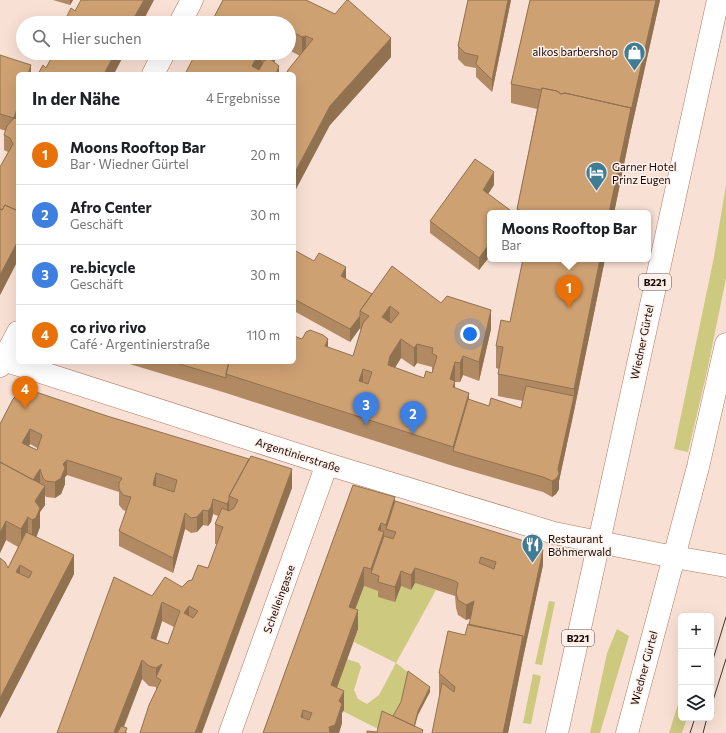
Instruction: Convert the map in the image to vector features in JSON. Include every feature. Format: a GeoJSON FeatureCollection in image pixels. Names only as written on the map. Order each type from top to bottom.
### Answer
{"type":"FeatureCollection","features":[{"type":"Feature","properties":{"kind":"main road"},"geometry":{"type":"LineString","coordinates":[[184,16],[192,0]]}},
{"type":"Feature","properties":{"kind":"main road","name":"Wiedner Gürtel"},"geometry":{"type":"LineString","coordinates":[[558,733],[598,543],[718,0]]}},
{"type":"Feature","properties":{"kind":"main road"},"geometry":{"type":"LineString","coordinates":[[154,72],[160,60]]}},
{"type":"Feature","properties":{"kind":"main road"},"geometry":{"type":"LineString","coordinates":[[1,362],[16,336]]}},
{"type":"Feature","properties":{"kind":"main road","name":"Wiedner Gürtel"},"geometry":{"type":"LineString","coordinates":[[627,733],[698,468],[726,344]]}},
{"type":"Feature","properties":{"kind":"main road","name":"Argentinierstraße"},"geometry":{"type":"LineString","coordinates":[[1,362],[531,526],[598,543]]}},
{"type":"Feature","properties":{"kind":"main road","name":"Schelleingasse"},"geometry":{"type":"LineString","coordinates":[[230,733],[327,464]]}},
{"type":"Feature","properties":{"kind":"main road"},"geometry":{"type":"LineString","coordinates":[[598,543],[726,566]]}},
{"type":"Feature","properties":{"kind":"shaded area"},"geometry":{"type":"Polygon","coordinates":[[[726,185],[726,278],[708,367],[688,452],[674,449],[714,257],[726,185]]]}},
{"type":"Feature","properties":{"kind":"shaded area"},"geometry":{"type":"Polygon","coordinates":[[[415,583],[436,590],[396,663],[354,642],[358,629],[349,626],[364,586],[379,591],[399,589],[401,586],[411,590],[415,583]]]}},
{"type":"Feature","properties":{"kind":"shaded area"},"geometry":{"type":"Polygon","coordinates":[[[549,601],[555,602],[542,665],[535,664],[549,601]]]}},
{"type":"Feature","properties":{"kind":"shaded area"},"geometry":{"type":"Polygon","coordinates":[[[617,629],[629,636],[600,733],[590,733],[607,653],[617,629]]]}},
{"type":"Feature","properties":{"kind":"shaded area"},"geometry":{"type":"Polygon","coordinates":[[[347,659],[359,663],[361,667],[354,690],[358,699],[367,704],[379,695],[396,663],[409,673],[401,707],[382,731],[331,705],[347,659]]]}},
{"type":"Feature","properties":{"kind":"shaded area"},"geometry":{"type":"Polygon","coordinates":[[[533,674],[541,676],[531,724],[523,723],[533,674]]]}},
{"type":"Feature","properties":{"kind":"shaded area"},"geometry":{"type":"Polygon","coordinates":[[[678,704],[678,721],[686,721],[682,733],[669,733],[678,704]]]}},
{"type":"Feature","properties":{"kind":"building"},"geometry":{"type":"Polygon","coordinates":[[[81,0],[144,0],[135,16],[67,16],[71,8],[75,11],[81,0]]]}},
{"type":"Feature","properties":{"kind":"building"},"geometry":{"type":"Polygon","coordinates":[[[223,0],[306,0],[335,14],[348,0],[391,38],[330,106],[296,170],[296,72],[287,72],[313,39],[306,36],[302,37],[296,34],[296,16],[215,16],[223,0]]]}},
{"type":"Feature","properties":{"kind":"building"},"geometry":{"type":"Polygon","coordinates":[[[468,0],[508,0],[492,80],[476,64],[478,56],[465,53],[458,46],[468,0]]]}},
{"type":"Feature","properties":{"kind":"building"},"geometry":{"type":"Polygon","coordinates":[[[530,0],[656,0],[631,111],[631,108],[565,93],[561,94],[557,91],[542,88],[541,90],[511,84],[530,0]]]}},
{"type":"Feature","properties":{"kind":"building"},"geometry":{"type":"Polygon","coordinates":[[[0,55],[31,65],[29,72],[16,72],[16,112],[14,118],[0,114],[0,55]]]}},
{"type":"Feature","properties":{"kind":"building"},"geometry":{"type":"Polygon","coordinates":[[[50,60],[111,60],[105,72],[39,72],[43,65],[46,68],[50,60]]]}},
{"type":"Feature","properties":{"kind":"building"},"geometry":{"type":"Polygon","coordinates":[[[192,60],[255,60],[252,66],[259,70],[264,61],[272,60],[279,66],[277,72],[186,72],[192,60]]]}},
{"type":"Feature","properties":{"kind":"building"},"geometry":{"type":"Polygon","coordinates":[[[542,88],[557,91],[561,94],[565,93],[631,108],[610,210],[517,209],[542,88]]]}},
{"type":"Feature","properties":{"kind":"building"},"geometry":{"type":"Polygon","coordinates":[[[14,118],[16,118],[16,210],[5,205],[2,210],[0,209],[0,167],[13,144],[10,138],[4,135],[7,126],[14,118]]]}},
{"type":"Feature","properties":{"kind":"building"},"geometry":{"type":"Polygon","coordinates":[[[475,159],[494,172],[483,190],[510,210],[487,210],[487,247],[479,258],[430,221],[475,159]]]}},
{"type":"Feature","properties":{"kind":"building"},"geometry":{"type":"Polygon","coordinates":[[[5,205],[16,210],[16,245],[0,275],[0,209],[2,210],[5,205]]]}},
{"type":"Feature","properties":{"kind":"building"},"geometry":{"type":"Polygon","coordinates":[[[296,251],[314,261],[319,253],[346,267],[341,276],[372,294],[360,311],[360,316],[350,329],[296,300],[296,251]]]}},
{"type":"Feature","properties":{"kind":"building"},"geometry":{"type":"Polygon","coordinates":[[[522,262],[599,262],[574,389],[498,374],[503,347],[496,346],[501,320],[510,322],[522,262]]]}},
{"type":"Feature","properties":{"kind":"building"},"geometry":{"type":"Polygon","coordinates":[[[392,266],[441,303],[447,296],[491,310],[479,362],[463,356],[460,363],[455,362],[450,379],[455,381],[453,387],[469,393],[453,447],[226,374],[228,364],[296,364],[296,337],[302,339],[306,332],[310,330],[323,335],[328,339],[325,346],[353,356],[363,323],[369,316],[360,311],[392,266]],[[390,306],[382,317],[391,323],[399,313],[390,306]],[[401,339],[390,356],[388,365],[424,378],[426,371],[432,373],[437,356],[432,353],[433,348],[417,344],[414,348],[401,339]],[[363,369],[359,381],[368,384],[372,372],[363,369]]]}},
{"type":"Feature","properties":{"kind":"building"},"geometry":{"type":"Polygon","coordinates":[[[180,364],[228,364],[226,378],[180,364]]]}},
{"type":"Feature","properties":{"kind":"building"},"geometry":{"type":"Polygon","coordinates":[[[526,386],[574,396],[558,469],[559,474],[556,479],[552,481],[543,477],[453,451],[468,399],[489,406],[491,398],[521,408],[526,386]]]}},
{"type":"Feature","properties":{"kind":"building"},"geometry":{"type":"Polygon","coordinates":[[[30,390],[107,416],[249,459],[229,496],[227,504],[213,499],[211,507],[208,511],[203,510],[197,517],[191,518],[185,513],[173,558],[119,531],[131,497],[123,495],[119,489],[119,483],[122,478],[67,460],[63,464],[65,468],[61,478],[55,482],[46,481],[43,478],[40,469],[33,480],[0,462],[0,424],[13,399],[17,395],[30,390]],[[30,429],[22,443],[37,450],[42,435],[30,429]],[[156,473],[153,485],[174,492],[177,480],[156,473]]]}},
{"type":"Feature","properties":{"kind":"building"},"geometry":{"type":"Polygon","coordinates":[[[251,456],[292,469],[195,733],[140,733],[149,705],[161,680],[156,677],[162,664],[156,668],[149,666],[142,660],[114,732],[116,733],[57,733],[114,577],[152,596],[165,577],[182,587],[188,581],[192,580],[198,565],[208,568],[223,527],[215,524],[222,508],[229,511],[234,508],[238,500],[229,496],[251,456]],[[162,602],[151,638],[168,644],[180,611],[162,602]],[[189,606],[184,613],[193,618],[198,611],[189,606]]]}},
{"type":"Feature","properties":{"kind":"building"},"geometry":{"type":"Polygon","coordinates":[[[0,462],[45,486],[35,501],[40,508],[36,518],[32,520],[28,517],[21,529],[6,521],[0,533],[0,462]]]}},
{"type":"Feature","properties":{"kind":"building"},"geometry":{"type":"Polygon","coordinates":[[[353,485],[395,497],[386,525],[381,523],[378,530],[384,532],[371,569],[364,567],[349,607],[358,610],[331,685],[344,691],[339,701],[342,704],[335,725],[329,727],[330,733],[263,733],[353,485]],[[303,710],[301,717],[309,720],[312,713],[303,710]]]}},
{"type":"Feature","properties":{"kind":"building"},"geometry":{"type":"Polygon","coordinates":[[[395,501],[537,545],[543,550],[523,643],[523,636],[469,625],[474,601],[466,605],[458,600],[456,593],[458,583],[455,581],[415,568],[411,575],[401,571],[395,587],[378,582],[379,576],[371,573],[384,536],[393,539],[396,532],[386,529],[395,501]],[[481,557],[479,563],[494,569],[496,562],[481,557]]]}},
{"type":"Feature","properties":{"kind":"building"},"geometry":{"type":"Polygon","coordinates":[[[26,532],[74,555],[0,698],[0,558],[5,562],[8,568],[26,532]],[[20,565],[16,572],[29,578],[32,572],[20,565]]]}},
{"type":"Feature","properties":{"kind":"building"},"geometry":{"type":"Polygon","coordinates":[[[468,624],[523,636],[503,733],[432,733],[442,683],[454,692],[455,687],[439,673],[448,631],[465,635],[468,624]]]}},
{"type":"Feature","properties":{"kind":"building"},"geometry":{"type":"Polygon","coordinates":[[[408,671],[430,687],[418,711],[414,726],[393,716],[401,702],[408,671]]]}},
{"type":"Feature","properties":{"kind":"building"},"geometry":{"type":"Polygon","coordinates":[[[382,711],[423,730],[422,733],[367,733],[367,731],[377,732],[382,711]]]}},
{"type":"Feature","properties":{"kind":"building"},"geometry":{"type":"Polygon","coordinates":[[[121,726],[127,728],[125,733],[117,733],[121,726]]]}},
{"type":"Feature","properties":{"kind":"tram line"},"geometry":{"type":"LineString","coordinates":[[714,656],[726,617]]}},
{"type":"Feature","properties":{"kind":"tram line"},"geometry":{"type":"LineString","coordinates":[[714,697],[726,659]]}},
{"type":"Feature","properties":{"kind":"tram line"},"geometry":{"type":"LineString","coordinates":[[690,733],[694,721]]}},
{"type":"Feature","properties":{"kind":"tram line"},"geometry":{"type":"LineString","coordinates":[[703,733],[706,721]]}},
{"type":"Feature","properties":{"kind":"place","name":"alkos barbershop"},"geometry":{"type":"Point","coordinates":[634,72]}},
{"type":"Feature","properties":{"kind":"place","name":"Garner Hotel Prinz Eugen"},"geometry":{"type":"Point","coordinates":[597,192]}},
{"type":"Feature","properties":{"kind":"place","name":"Moons Rooftop Bar"},"geometry":{"type":"Point","coordinates":[569,308]}},
{"type":"Feature","properties":{"kind":"place","name":"co rivo rivo"},"geometry":{"type":"Point","coordinates":[25,409]}},
{"type":"Feature","properties":{"kind":"place","name":"re.bicycle"},"geometry":{"type":"Point","coordinates":[366,425]}},
{"type":"Feature","properties":{"kind":"place","name":"Afro Center"},"geometry":{"type":"Point","coordinates":[413,434]}},
{"type":"Feature","properties":{"kind":"place","name":"Restaurant Böhmerwald"},"geometry":{"type":"Point","coordinates":[533,564]}}]}
